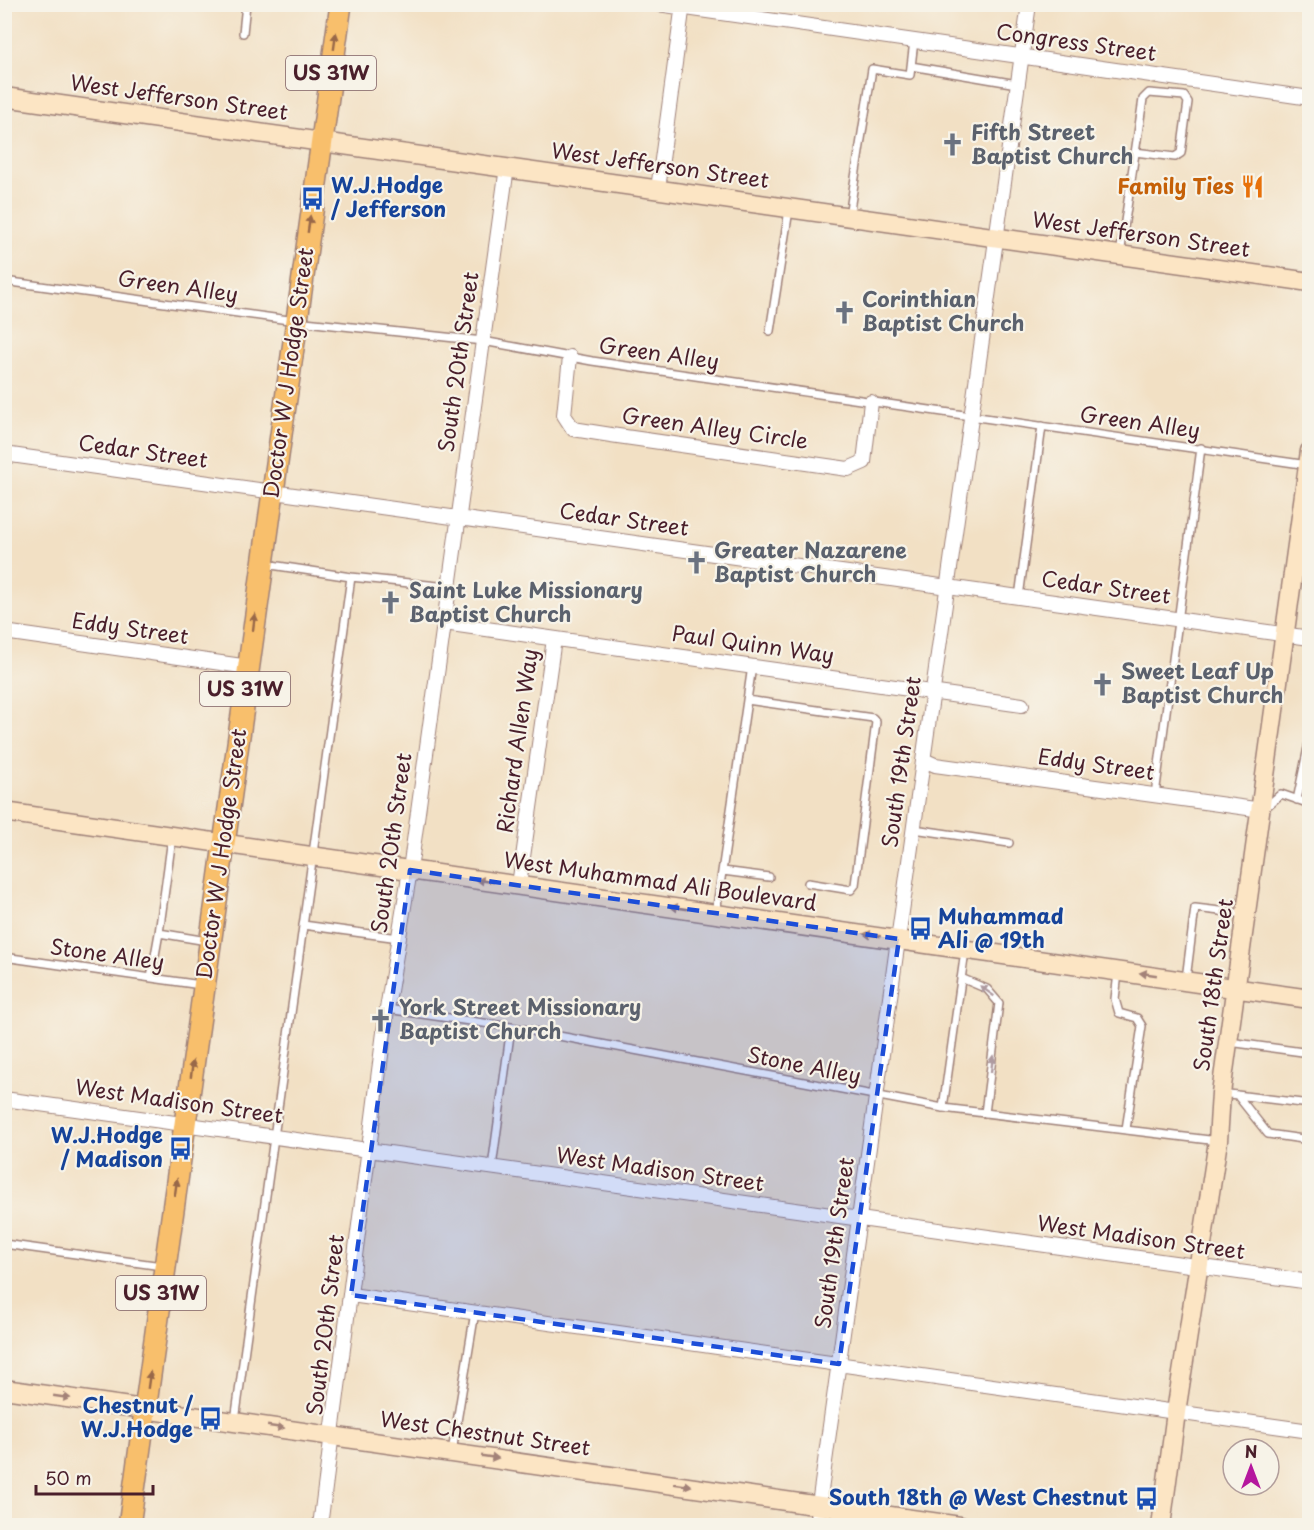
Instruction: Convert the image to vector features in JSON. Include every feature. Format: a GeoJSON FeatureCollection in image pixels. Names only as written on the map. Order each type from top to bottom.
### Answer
{"type":"FeatureCollection","features":[{"type":"Feature","properties":{"kind":"main road","name":"Doctor W J Hodge Street"},"geometry":{"type":"LineString","coordinates":[[129,1526],[340,4]]}},
{"type":"Feature","properties":{"kind":"street","name":"Congress Street"},"geometry":{"type":"LineString","coordinates":[[658,4],[1310,98]]}},
{"type":"Feature","properties":{"kind":"street","name":"South 19th Street"},"geometry":{"type":"LineString","coordinates":[[816,1526],[1029,4]]}},
{"type":"Feature","properties":{"kind":"street"},"geometry":{"type":"LineString","coordinates":[[658,189],[683,6]]}},
{"type":"Feature","properties":{"kind":"street","name":"West Jefferson Street"},"geometry":{"type":"LineString","coordinates":[[4,96],[1310,282]]}},
{"type":"Feature","properties":{"kind":"street","name":"South 20th Street"},"geometry":{"type":"LineString","coordinates":[[320,1526],[387,1009],[410,870],[507,167]]}},
{"type":"Feature","properties":{"kind":"street","name":"Green Alley Circle"},"geometry":{"type":"LineString","coordinates":[[570,357],[564,415],[573,429],[611,435],[848,469],[864,462],[871,402]]}},
{"type":"Feature","properties":{"kind":"street","name":"Cedar Street"},"geometry":{"type":"LineString","coordinates":[[4,454],[1310,638]]}},
{"type":"Feature","properties":{"kind":"street","name":"South 18th Street"},"geometry":{"type":"LineString","coordinates":[[1161,1526],[1198,1267],[1218,1141],[1229,1094],[1228,1042],[1262,810],[1309,458]]}},
{"type":"Feature","properties":{"kind":"street","name":"Paul Quinn Way"},"geometry":{"type":"LineString","coordinates":[[444,623],[1022,705]]}},
{"type":"Feature","properties":{"kind":"street","name":"Eddy Street"},"geometry":{"type":"LineString","coordinates":[[4,632],[249,667]]}},
{"type":"Feature","properties":{"kind":"street","name":"Richard Allen Way"},"geometry":{"type":"LineString","coordinates":[[519,885],[554,639]]}},
{"type":"Feature","properties":{"kind":"street","name":"Eddy Street"},"geometry":{"type":"LineString","coordinates":[[924,760],[935,765],[1262,810]]}},
{"type":"Feature","properties":{"kind":"street","name":"West Muhammad Ali Boulevard"},"geometry":{"type":"LineString","coordinates":[[4,812],[173,834],[410,870],[1186,979],[1310,999]]}},
{"type":"Feature","properties":{"kind":"street","name":"West Madison Street"},"geometry":{"type":"LineString","coordinates":[[4,1099],[1310,1282]]}},
{"type":"Feature","properties":{"kind":"street"},"geometry":{"type":"LineString","coordinates":[[351,1295],[1310,1431]]}},
{"type":"Feature","properties":{"kind":"street","name":"West Chestnut Street"},"geometry":{"type":"LineString","coordinates":[[4,1389],[960,1526]]}},
{"type":"Feature","properties":{"kind":"lane"},"geometry":{"type":"LineString","coordinates":[[243,33],[246,4]]}},
{"type":"Feature","properties":{"kind":"lane"},"geometry":{"type":"LineString","coordinates":[[849,216],[872,69],[910,75],[914,41]]}},
{"type":"Feature","properties":{"kind":"lane"},"geometry":{"type":"LineString","coordinates":[[911,66],[1017,84]]}},
{"type":"Feature","properties":{"kind":"lane"},"geometry":{"type":"LineString","coordinates":[[1120,255],[1135,152],[1143,99],[1149,93],[1184,96],[1188,102],[1181,153],[1175,157],[1135,152]]}},
{"type":"Feature","properties":{"kind":"lane"},"geometry":{"type":"LineString","coordinates":[[770,331],[789,207]]}},
{"type":"Feature","properties":{"kind":"lane","name":"Green Alley"},"geometry":{"type":"LineString","coordinates":[[4,281],[296,321],[483,341],[570,357],[871,402],[1201,448],[1309,458]]}},
{"type":"Feature","properties":{"kind":"lane"},"geometry":{"type":"LineString","coordinates":[[1019,597],[1042,426]]}},
{"type":"Feature","properties":{"kind":"lane"},"geometry":{"type":"LineString","coordinates":[[1155,795],[1201,448]]}},
{"type":"Feature","properties":{"kind":"lane"},"geometry":{"type":"LineString","coordinates":[[262,564],[351,577],[448,587]]}},
{"type":"Feature","properties":{"kind":"lane"},"geometry":{"type":"LineString","coordinates":[[235,1421],[351,577]]}},
{"type":"Feature","properties":{"kind":"lane"},"geometry":{"type":"LineString","coordinates":[[717,913],[752,666]]}},
{"type":"Feature","properties":{"kind":"lane"},"geometry":{"type":"LineString","coordinates":[[747,700],[873,718],[876,722],[855,885],[851,890],[808,883]]}},
{"type":"Feature","properties":{"kind":"lane"},"geometry":{"type":"LineString","coordinates":[[1297,800],[1310,738]]}},
{"type":"Feature","properties":{"kind":"lane"},"geometry":{"type":"LineString","coordinates":[[1262,810],[1281,794],[1310,804]]}},
{"type":"Feature","properties":{"kind":"lane"},"geometry":{"type":"LineString","coordinates":[[914,830],[1009,843]]}},
{"type":"Feature","properties":{"kind":"lane"},"geometry":{"type":"LineString","coordinates":[[151,978],[173,834]]}},
{"type":"Feature","properties":{"kind":"lane"},"geometry":{"type":"LineString","coordinates":[[723,871],[769,877]]}},
{"type":"Feature","properties":{"kind":"lane"},"geometry":{"type":"LineString","coordinates":[[1186,979],[1194,908],[1247,914]]}},
{"type":"Feature","properties":{"kind":"lane"},"geometry":{"type":"LineString","coordinates":[[303,925],[400,938]]}},
{"type":"Feature","properties":{"kind":"lane"},"geometry":{"type":"LineString","coordinates":[[159,933],[210,941]]}},
{"type":"Feature","properties":{"kind":"lane"},"geometry":{"type":"LineString","coordinates":[[943,1108],[965,949]]}},
{"type":"Feature","properties":{"kind":"lane","name":"Stone Alley"},"geometry":{"type":"LineString","coordinates":[[4,957],[204,986]]}},
{"type":"Feature","properties":{"kind":"lane"},"geometry":{"type":"LineString","coordinates":[[1118,970],[1116,1008],[1119,1013],[1137,1018],[1142,1026],[1126,1129]]}},
{"type":"Feature","properties":{"kind":"lane"},"geometry":{"type":"LineString","coordinates":[[961,978],[987,989],[999,1003],[985,1113]]}},
{"type":"Feature","properties":{"kind":"lane","name":"Stone Alley"},"geometry":{"type":"LineString","coordinates":[[387,1009],[511,1027],[943,1108],[1218,1141]]}},
{"type":"Feature","properties":{"kind":"lane"},"geometry":{"type":"LineString","coordinates":[[492,1167],[511,1027]]}},
{"type":"Feature","properties":{"kind":"lane"},"geometry":{"type":"LineString","coordinates":[[1228,1042],[1310,1053]]}},
{"type":"Feature","properties":{"kind":"lane"},"geometry":{"type":"LineString","coordinates":[[1229,1094],[1310,1104]]}},
{"type":"Feature","properties":{"kind":"lane"},"geometry":{"type":"LineString","coordinates":[[1229,1094],[1268,1134],[1310,1140]]}},
{"type":"Feature","properties":{"kind":"lane"},"geometry":{"type":"LineString","coordinates":[[4,1244],[165,1266]]}},
{"type":"Feature","properties":{"kind":"lane"},"geometry":{"type":"LineString","coordinates":[[452,1452],[475,1312]]}},
{"type":"Feature","properties":{"kind":"highlighted area"},"geometry":{"type":"Polygon","coordinates":[[[410,870],[899,939],[839,1364],[351,1295],[410,870]]]}},
{"type":"Feature","properties":{"kind":"place","name":"Fifth Street Baptist Church"},"geometry":{"type":"Point","coordinates":[953,145]}},
{"type":"Feature","properties":{"kind":"place","name":"Family Ties"},"geometry":{"type":"Point","coordinates":[1252,187]}},
{"type":"Feature","properties":{"kind":"place","name":"W.J.Hodge / Jefferson"},"geometry":{"type":"Point","coordinates":[313,198]}},
{"type":"Feature","properties":{"kind":"place","name":"Corinthian Baptist Church"},"geometry":{"type":"Point","coordinates":[844,312]}},
{"type":"Feature","properties":{"kind":"place","name":"Greater Nazarene Baptist Church"},"geometry":{"type":"Point","coordinates":[696,563]}},
{"type":"Feature","properties":{"kind":"place","name":"Saint Luke Missionary Baptist Church"},"geometry":{"type":"Point","coordinates":[391,603]}},
{"type":"Feature","properties":{"kind":"place","name":"Sweet Leaf Up Baptist Church"},"geometry":{"type":"Point","coordinates":[1103,684]}},
{"type":"Feature","properties":{"kind":"place","name":"Muhammad Ali @ 19th"},"geometry":{"type":"Point","coordinates":[920,929]}},
{"type":"Feature","properties":{"kind":"place","name":"York Street Missionary Baptist Church"},"geometry":{"type":"Point","coordinates":[381,1020]}},
{"type":"Feature","properties":{"kind":"place","name":"W.J.Hodge / Madison"},"geometry":{"type":"Point","coordinates":[181,1148]}},
{"type":"Feature","properties":{"kind":"place","name":"Chestnut / W.J.Hodge"},"geometry":{"type":"Point","coordinates":[211,1418]}},
{"type":"Feature","properties":{"kind":"place","name":"South 18th @ West Chestnut"},"geometry":{"type":"Point","coordinates":[1146,1498]}}]}
